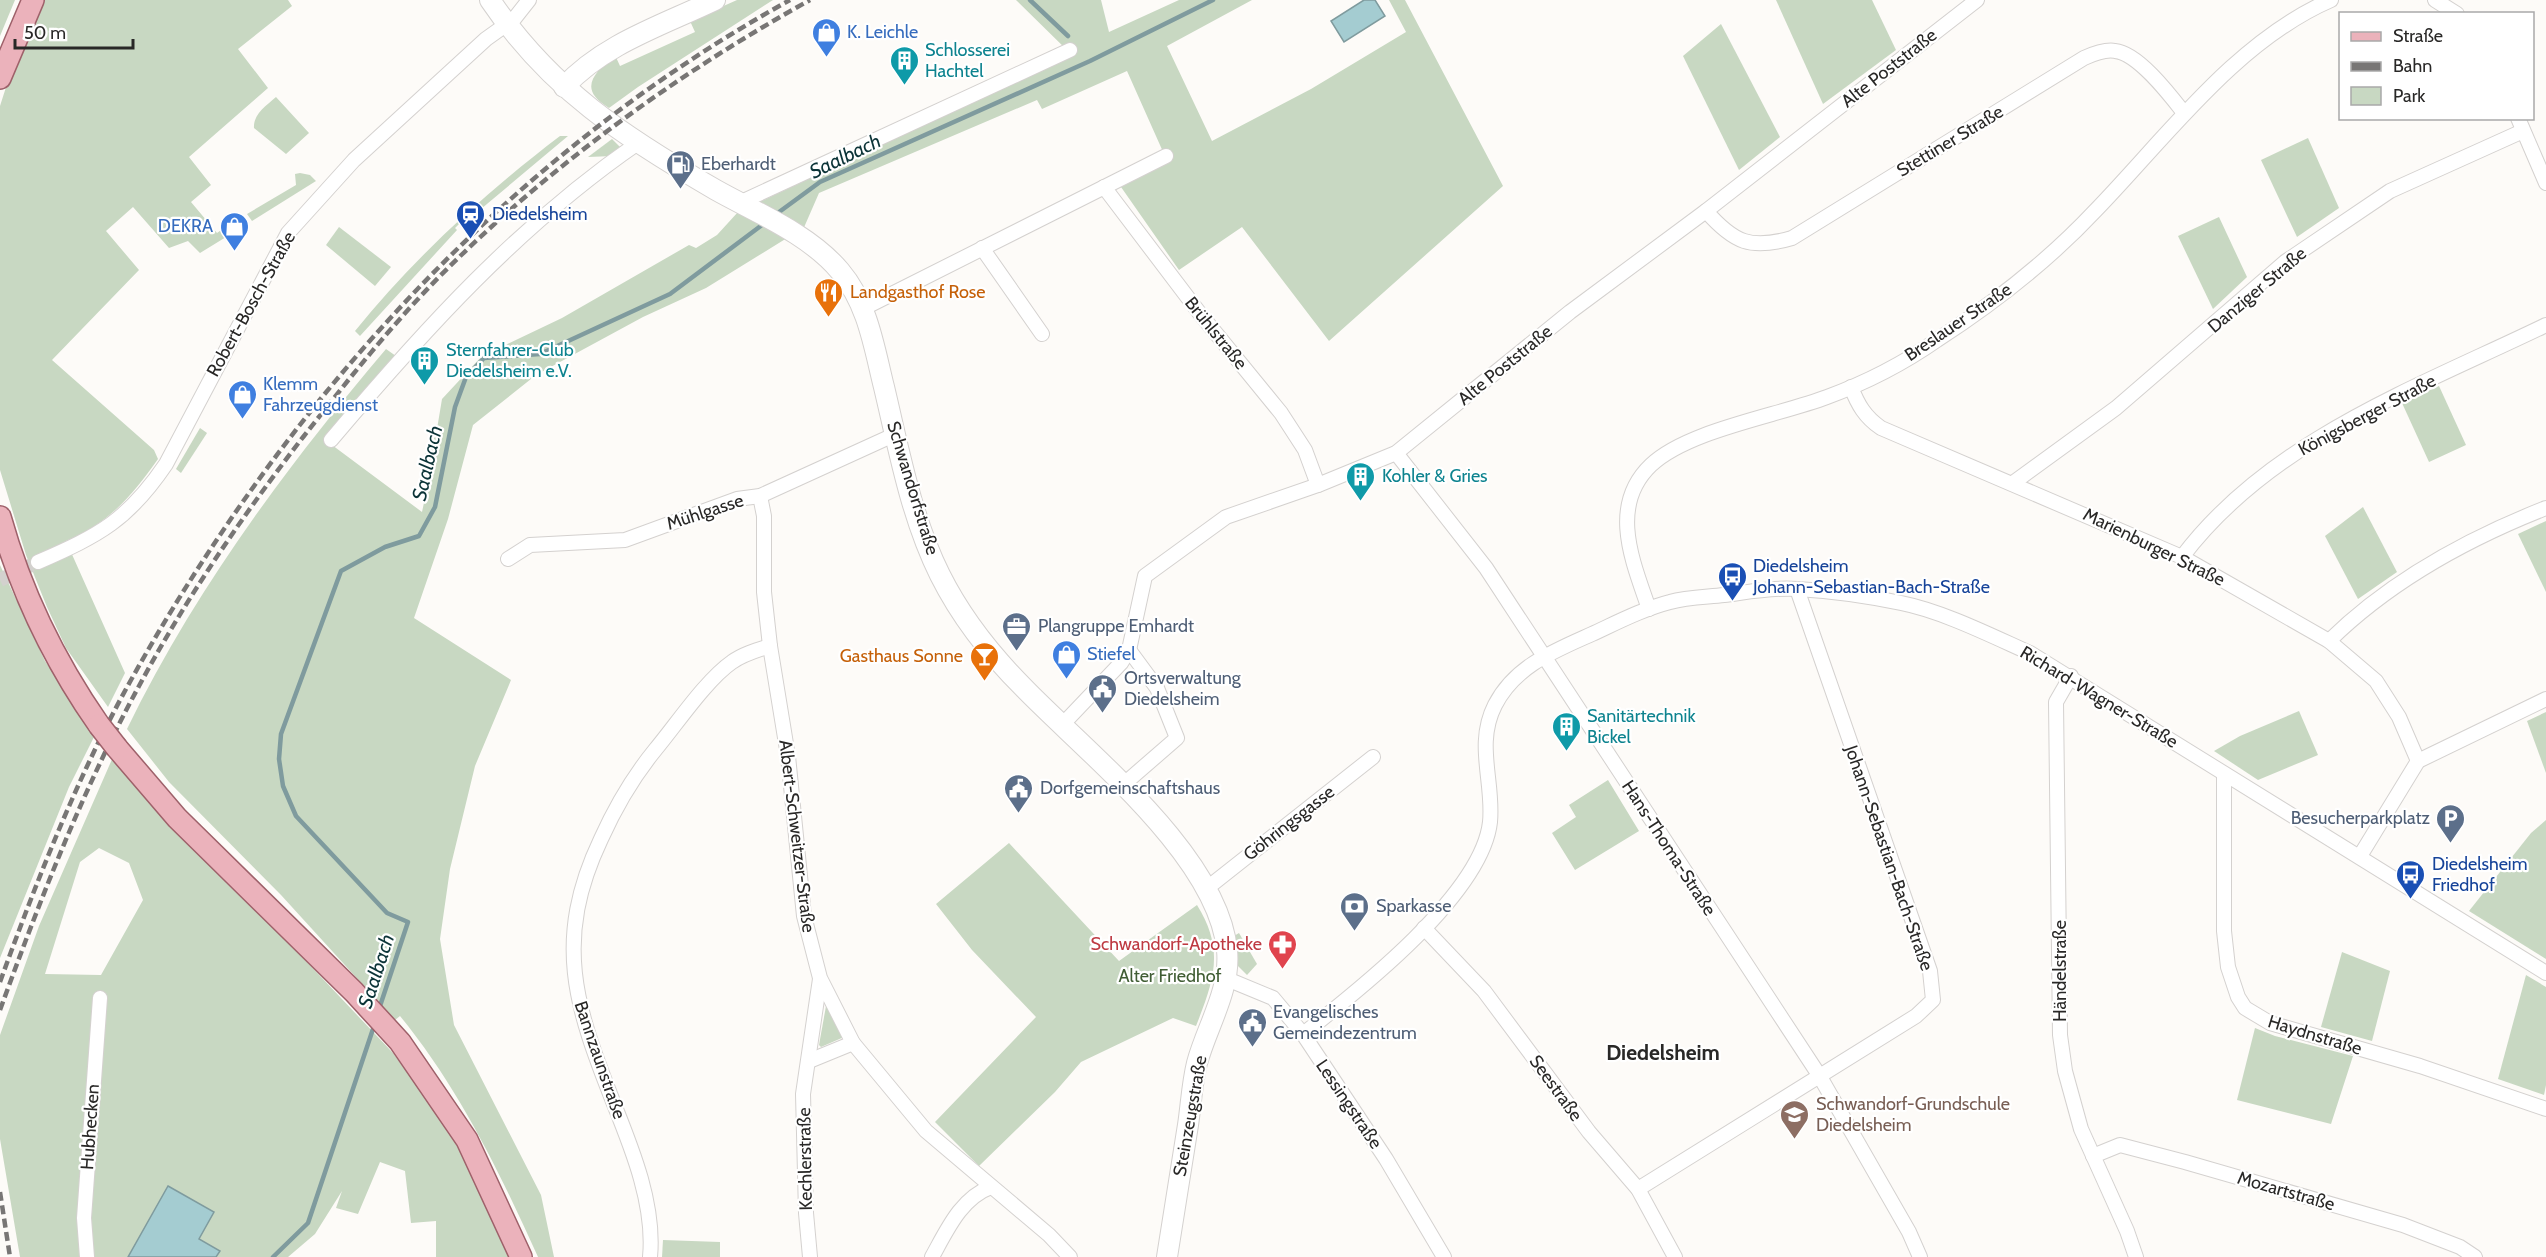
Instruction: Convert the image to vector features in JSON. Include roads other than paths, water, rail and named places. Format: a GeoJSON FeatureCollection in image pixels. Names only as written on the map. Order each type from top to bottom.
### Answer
{"type":"FeatureCollection","features":[{"type":"Feature","properties":{"kind":"main road"},"geometry":{"type":"LineString","coordinates":[[0,78],[33,0]]}},
{"type":"Feature","properties":{"kind":"main road"},"geometry":{"type":"LineString","coordinates":[[0,518],[9,550],[55,655],[99,725],[177,818],[354,992],[400,1042],[467,1140],[521,1257]]}},
{"type":"Feature","properties":{"kind":"street","name":"Schwandorfstraße"},"geometry":{"type":"LineString","coordinates":[[490,0],[536,60],[587,108],[638,143],[816,248],[840,271],[862,309],[926,541],[956,603],[980,638],[1024,688],[1124,784],[1173,841],[1217,908],[1228,952],[1227,979]]}},
{"type":"Feature","properties":{"kind":"street","name":"Robert-Bosch-Straße"},"geometry":{"type":"LineString","coordinates":[[38,562],[111,526],[148,490],[166,464],[288,233],[354,160],[486,39],[507,25],[529,0]]}},
{"type":"Feature","properties":{"kind":"street"},"geometry":{"type":"LineString","coordinates":[[564,87],[590,62],[609,51],[715,0]]}},
{"type":"Feature","properties":{"kind":"street","name":"Alte Poststraße"},"geometry":{"type":"LineString","coordinates":[[1063,724],[1121,663],[1129,650],[1145,576],[1226,517],[1318,485],[1396,453],[1570,312],[1706,211],[1977,0]]}},
{"type":"Feature","properties":{"kind":"street","name":"Breslauer Straße"},"geometry":{"type":"LineString","coordinates":[[1649,609],[1628,542],[1626,521],[1636,484],[1650,466],[1663,455],[1701,437],[1828,397],[1851,387],[1937,340],[2014,285],[2079,229],[2184,113],[2261,44],[2285,26],[2331,0]]}},
{"type":"Feature","properties":{"kind":"street"},"geometry":{"type":"LineString","coordinates":[[2435,0],[2454,12]]}},
{"type":"Feature","properties":{"kind":"street"},"geometry":{"type":"LineString","coordinates":[[739,203],[1070,50]]}},
{"type":"Feature","properties":{"kind":"street","name":"Stettiner Straße"},"geometry":{"type":"LineString","coordinates":[[1706,211],[1723,231],[1738,240],[1762,245],[1792,238],[2084,58],[2099,52],[2115,51],[2130,55],[2184,113]]}},
{"type":"Feature","properties":{"kind":"street"},"geometry":{"type":"LineString","coordinates":[[2520,125],[2546,183]]}},
{"type":"Feature","properties":{"kind":"street","name":"Danziger Straße"},"geometry":{"type":"LineString","coordinates":[[2013,483],[2116,408],[2285,262],[2390,191],[2520,125]]}},
{"type":"Feature","properties":{"kind":"street"},"geometry":{"type":"LineString","coordinates":[[331,440],[400,358],[486,267],[557,203],[638,143]]}},
{"type":"Feature","properties":{"kind":"street"},"geometry":{"type":"LineString","coordinates":[[862,309],[1166,156]]}},
{"type":"Feature","properties":{"kind":"street","name":"Brühlstraße"},"geometry":{"type":"LineString","coordinates":[[1104,187],[1201,315],[1281,413],[1299,440],[1318,485]]}},
{"type":"Feature","properties":{"kind":"street"},"geometry":{"type":"LineString","coordinates":[[982,248],[1042,334]]}},
{"type":"Feature","properties":{"kind":"street","name":"Königsberger Straße"},"geometry":{"type":"LineString","coordinates":[[2182,556],[2199,534],[2239,497],[2298,451],[2359,416],[2546,325]]}},
{"type":"Feature","properties":{"kind":"street","name":"Marienburger Straße"},"geometry":{"type":"LineString","coordinates":[[1851,387],[1858,405],[1868,419],[1881,428],[2182,556],[2329,641],[2376,681],[2399,717],[2418,760]]}},
{"type":"Feature","properties":{"kind":"street","name":"Mühlgasse"},"geometry":{"type":"LineString","coordinates":[[508,560],[530,545],[625,540],[737,499],[760,496],[896,434]]}},
{"type":"Feature","properties":{"kind":"street","name":"Hans-Thoma-Straße"},"geometry":{"type":"LineString","coordinates":[[1396,453],[1486,568],[1819,1075],[1909,1232],[1920,1257]]}},
{"type":"Feature","properties":{"kind":"street","name":"Albert-Schweitzer-Straße"},"geometry":{"type":"LineString","coordinates":[[760,496],[764,516],[764,592],[770,646],[788,756],[804,916],[820,978],[854,1043],[926,1131],[1049,1235],[1070,1257]]}},
{"type":"Feature","properties":{"kind":"street"},"geometry":{"type":"LineString","coordinates":[[2329,641],[2354,617],[2403,579],[2522,517],[2546,508]]}},
{"type":"Feature","properties":{"kind":"street","name":"Richard-Wagner-Straße"},"geometry":{"type":"LineString","coordinates":[[1303,1034],[1341,1004],[1424,928],[1466,880],[1490,822],[1485,745],[1495,706],[1518,675],[1543,656],[1672,601],[1797,589],[1903,603],[1979,630],[2030,653],[2072,676],[2224,774],[2361,856],[2546,973]]}},
{"type":"Feature","properties":{"kind":"street","name":"Johann-Sebastian-Bach-Straße"},"geometry":{"type":"LineString","coordinates":[[1638,1189],[1916,1016],[1933,1000],[1927,961],[1797,589]]}},
{"type":"Feature","properties":{"kind":"street","name":"Bannzaunstraße"},"geometry":{"type":"LineString","coordinates":[[650,1257],[651,1245],[642,1183],[581,1014],[572,960],[572,930],[577,903],[598,843],[640,769],[732,662],[770,646]]}},
{"type":"Feature","properties":{"kind":"street"},"geometry":{"type":"LineString","coordinates":[[1124,784],[1177,738],[1157,688],[1129,650]]}},
{"type":"Feature","properties":{"kind":"street","name":"Händelstraße"},"geometry":{"type":"LineString","coordinates":[[2072,676],[2056,702],[2061,1035],[2072,1105],[2136,1257]]}},
{"type":"Feature","properties":{"kind":"street"},"geometry":{"type":"LineString","coordinates":[[2361,856],[2418,760],[2546,699]]}},
{"type":"Feature","properties":{"kind":"street","name":"Göhringsgasse"},"geometry":{"type":"LineString","coordinates":[[1206,889],[1373,757]]}},
{"type":"Feature","properties":{"kind":"street","name":"Haydnstraße"},"geometry":{"type":"LineString","coordinates":[[2224,774],[2224,932],[2228,967],[2238,997],[2245,1008],[2270,1023],[2420,1066],[2546,1109]]}},
{"type":"Feature","properties":{"kind":"street","name":"Seestraße"},"geometry":{"type":"LineString","coordinates":[[1424,928],[1484,991],[1588,1132],[1638,1189],[1675,1257]]}},
{"type":"Feature","properties":{"kind":"street","name":"Kechlerstraße"},"geometry":{"type":"LineString","coordinates":[[810,1257],[806,1213],[803,1094],[820,978]]}},
{"type":"Feature","properties":{"kind":"street","name":"Lessingstraße"},"geometry":{"type":"LineString","coordinates":[[1227,979],[1273,998],[1303,1034],[1386,1159],[1444,1257]]}},
{"type":"Feature","properties":{"kind":"street","name":"Steinzeugstraße"},"geometry":{"type":"LineString","coordinates":[[1167,1257],[1197,1065],[1227,979]]}},
{"type":"Feature","properties":{"kind":"street","name":"Hubhecken"},"geometry":{"type":"LineString","coordinates":[[87,1257],[84,1218],[100,998]]}},
{"type":"Feature","properties":{"kind":"street"},"geometry":{"type":"LineString","coordinates":[[809,1061],[854,1043]]}},
{"type":"Feature","properties":{"kind":"street","name":"Mozartstraße"},"geometry":{"type":"LineString","coordinates":[[2092,1156],[2120,1145],[2185,1162],[2403,1225],[2460,1247],[2475,1257]]}},
{"type":"Feature","properties":{"kind":"street"},"geometry":{"type":"LineString","coordinates":[[932,1257],[963,1207],[975,1193],[991,1187]]}},
{"type":"Feature","properties":{"kind":"water"},"geometry":{"type":"Polygon","coordinates":[[[1364,0],[1375,0],[1385,16],[1344,42],[1331,21],[1364,0]]]}},
{"type":"Feature","properties":{"kind":"water"},"geometry":{"type":"Polygon","coordinates":[[[168,1186],[214,1212],[199,1239],[220,1251],[216,1257],[128,1257],[168,1186]]]}},
{"type":"Feature","properties":{"kind":"waterway"},"geometry":{"type":"LineString","coordinates":[[1030,0],[1068,36]]}},
{"type":"Feature","properties":{"kind":"waterway","name":"Saalbach"},"geometry":{"type":"LineString","coordinates":[[775,215],[820,182],[1090,61],[1213,0]]}},
{"type":"Feature","properties":{"kind":"waterway","name":"Saalbach"},"geometry":{"type":"LineString","coordinates":[[379,1009],[408,922],[387,913],[296,816],[283,786],[279,759],[281,734],[341,571],[385,547],[419,536],[435,507],[455,407],[466,377],[484,358],[540,354],[670,294],[766,222]]}},
{"type":"Feature","properties":{"kind":"waterway","name":"Saalbach"},"geometry":{"type":"LineString","coordinates":[[273,1257],[308,1223],[375,1023]]}},
{"type":"Feature","properties":{"kind":"tunnel"},"geometry":{"type":"LineString","coordinates":[[0,580],[38,562]]}},
{"type":"Feature","properties":{"kind":"railway"},"geometry":{"type":"LineString","coordinates":[[0,982],[76,790],[131,680],[193,577],[260,477],[334,383],[414,293],[499,209],[590,132],[687,62],[790,0]]}},
{"type":"Feature","properties":{"kind":"railway"},"geometry":{"type":"LineString","coordinates":[[0,1010],[81,805],[139,686],[175,622],[235,530],[333,399],[384,337],[438,278],[523,199],[568,161],[614,126],[710,60],[810,0]]}},
{"type":"Feature","properties":{"kind":"railway"},"geometry":{"type":"LineString","coordinates":[[0,1192],[10,1257]]}},
{"type":"Feature","properties":{"kind":"place","name":"K. Leichle"},"geometry":{"type":"Point","coordinates":[826,58]}},
{"type":"Feature","properties":{"kind":"place","name":"Schlosserei Hachtel"},"geometry":{"type":"Point","coordinates":[904,86]}},
{"type":"Feature","properties":{"kind":"place","name":"Eberhardt"},"geometry":{"type":"Point","coordinates":[680,190]}},
{"type":"Feature","properties":{"kind":"place","name":"Diedelsheim"},"geometry":{"type":"Point","coordinates":[471,240]}},
{"type":"Feature","properties":{"kind":"place","name":"DEKRA"},"geometry":{"type":"Point","coordinates":[234,252]}},
{"type":"Feature","properties":{"kind":"place","name":"Landgasthof Rose"},"geometry":{"type":"Point","coordinates":[829,318]}},
{"type":"Feature","properties":{"kind":"place","name":"Sternfahrer-Club Diedelsheim e.V."},"geometry":{"type":"Point","coordinates":[425,386]}},
{"type":"Feature","properties":{"kind":"place","name":"Klemm Fahrzeugdienst"},"geometry":{"type":"Point","coordinates":[242,420]}},
{"type":"Feature","properties":{"kind":"place","name":"Kohler & Gries"},"geometry":{"type":"Point","coordinates":[1361,502]}},
{"type":"Feature","properties":{"kind":"place","name":"Diedelsheim Johann-Sebastian-Bach-Straße"},"geometry":{"type":"Point","coordinates":[1732,602]}},
{"type":"Feature","properties":{"kind":"place","name":"Plangruppe Emhardt"},"geometry":{"type":"Point","coordinates":[1017,652]}},
{"type":"Feature","properties":{"kind":"place","name":"Stiefel"},"geometry":{"type":"Point","coordinates":[1066,680]}},
{"type":"Feature","properties":{"kind":"place","name":"Gasthaus Sonne"},"geometry":{"type":"Point","coordinates":[984,682]}},
{"type":"Feature","properties":{"kind":"place","name":"Ortsverwaltung Diedelsheim"},"geometry":{"type":"Point","coordinates":[1103,714]}},
{"type":"Feature","properties":{"kind":"place","name":"Sanitärtechnik Bickel"},"geometry":{"type":"Point","coordinates":[1566,752]}},
{"type":"Feature","properties":{"kind":"place","name":"Dorfgemeinschaftshaus"},"geometry":{"type":"Point","coordinates":[1019,814]}},
{"type":"Feature","properties":{"kind":"place","name":"Besucherparkplatz"},"geometry":{"type":"Point","coordinates":[2451,844]}},
{"type":"Feature","properties":{"kind":"place","name":"Diedelsheim Friedhof"},"geometry":{"type":"Point","coordinates":[2411,900]}},
{"type":"Feature","properties":{"kind":"place","name":"Sparkasse"},"geometry":{"type":"Point","coordinates":[1355,932]}},
{"type":"Feature","properties":{"kind":"place","name":"Schwandorf-Apotheke"},"geometry":{"type":"Point","coordinates":[1283,970]}},
{"type":"Feature","properties":{"kind":"place","name":"Evangelisches Gemeindezentrum"},"geometry":{"type":"Point","coordinates":[1252,1048]}},
{"type":"Feature","properties":{"kind":"place","name":"Schwandorf-Grundschule Diedelsheim"},"geometry":{"type":"Point","coordinates":[1795,1140]}},
{"type":"Feature","properties":{"kind":"district","name":"Diedelsheim"},"geometry":{"type":"Point","coordinates":[1663,1052]}},
{"type":"Feature","properties":{"kind":"park label","name":"Alter Friedhof"},"geometry":{"type":"Point","coordinates":[1170,976]}}]}
